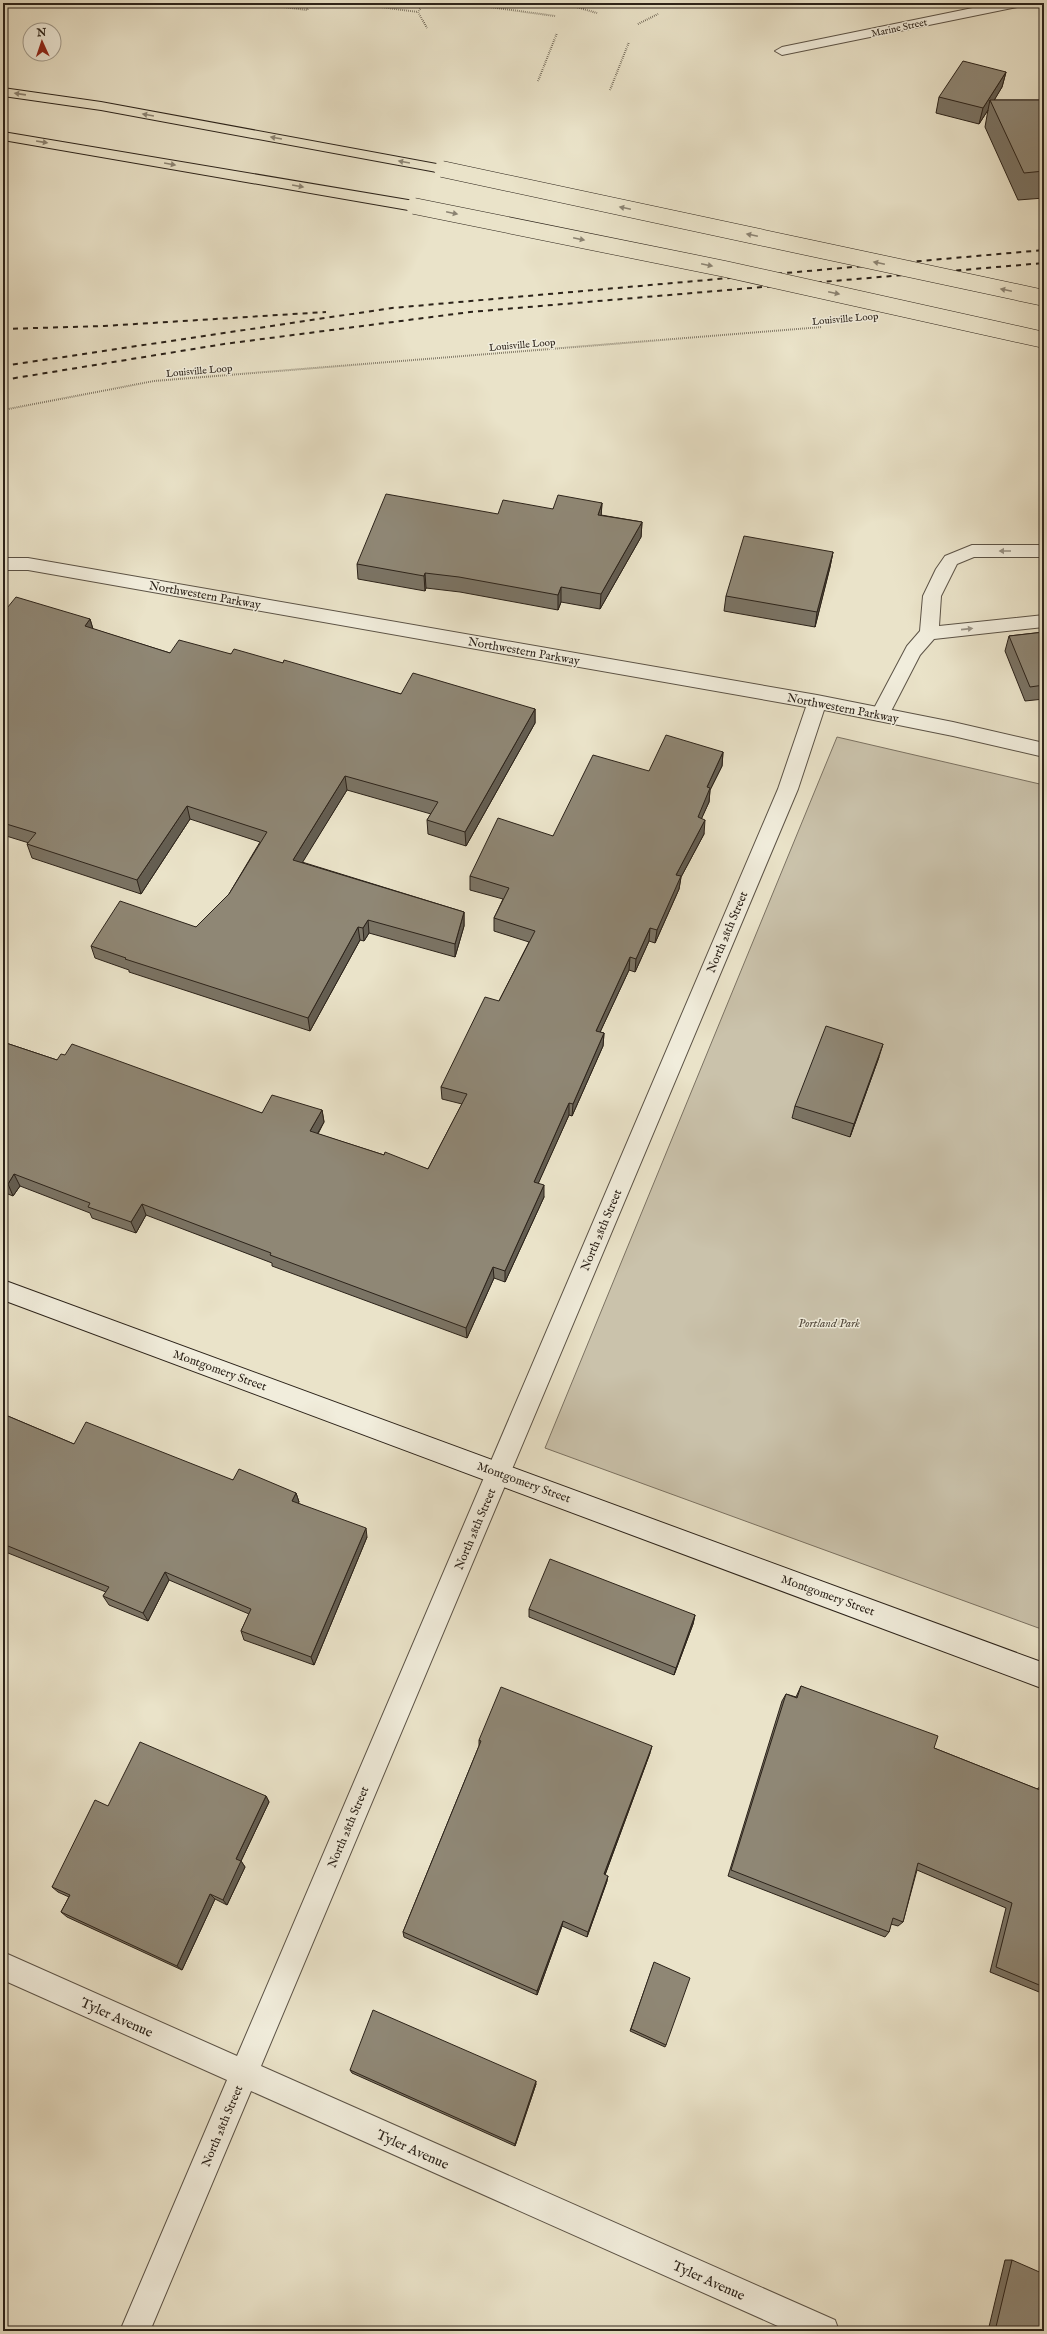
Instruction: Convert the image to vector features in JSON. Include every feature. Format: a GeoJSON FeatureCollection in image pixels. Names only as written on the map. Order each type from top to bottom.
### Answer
{"type":"FeatureCollection","features":[{"type":"Feature","properties":{"kind":"highway"},"geometry":{"type":"LineString","coordinates":[[3,92],[101,106],[442,169],[1044,298]]}},
{"type":"Feature","properties":{"kind":"highway"},"geometry":{"type":"LineString","coordinates":[[3,136],[414,206],[725,269],[1044,340]]}},
{"type":"Feature","properties":{"kind":"street","name":"Marine Street"},"geometry":{"type":"LineString","coordinates":[[782,51],[1017,3]]}},
{"type":"Feature","properties":{"kind":"street"},"geometry":{"type":"LineString","coordinates":[[880,714],[913,650],[929,633],[932,596],[942,573],[951,560],[972,551],[1044,551]]}},
{"type":"Feature","properties":{"kind":"street","name":"Northwestern Parkway"},"geometry":{"type":"LineString","coordinates":[[3,564],[28,564],[817,702],[880,714],[1044,750]]}},
{"type":"Feature","properties":{"kind":"street"},"geometry":{"type":"LineString","coordinates":[[929,633],[1044,621]]}},
{"type":"Feature","properties":{"kind":"street","name":"North 28th Street"},"geometry":{"type":"LineString","coordinates":[[135,2331],[788,789],[817,702]]}},
{"type":"Feature","properties":{"kind":"street","name":"Montgomery Street"},"geometry":{"type":"LineString","coordinates":[[3,1290],[499,1472],[1044,1676]]}},
{"type":"Feature","properties":{"kind":"street","name":"Tyler Avenue"},"geometry":{"type":"LineString","coordinates":[[3,1966],[824,2331]]}},
{"type":"Feature","properties":{"kind":"path"},"geometry":{"type":"LineString","coordinates":[[268,3],[268,5],[307,10],[311,3]]}},
{"type":"Feature","properties":{"kind":"path"},"geometry":{"type":"LineString","coordinates":[[351,3],[418,12]]}},
{"type":"Feature","properties":{"kind":"path"},"geometry":{"type":"LineString","coordinates":[[476,3],[482,6],[555,16]]}},
{"type":"Feature","properties":{"kind":"path"},"geometry":{"type":"LineString","coordinates":[[562,3],[597,13]]}},
{"type":"Feature","properties":{"kind":"path"},"geometry":{"type":"LineString","coordinates":[[418,12],[421,7]]}},
{"type":"Feature","properties":{"kind":"path"},"geometry":{"type":"LineString","coordinates":[[418,12],[427,28]]}},
{"type":"Feature","properties":{"kind":"path"},"geometry":{"type":"LineString","coordinates":[[638,24],[658,14]]}},
{"type":"Feature","properties":{"kind":"path"},"geometry":{"type":"LineString","coordinates":[[538,81],[557,33]]}},
{"type":"Feature","properties":{"kind":"path"},"geometry":{"type":"LineString","coordinates":[[610,90],[629,42]]}},
{"type":"Feature","properties":{"kind":"path","name":"Louisville Loop"},"geometry":{"type":"LineString","coordinates":[[3,410],[154,381],[830,326]]}},
{"type":"Feature","properties":{"kind":"green space","name":"Portland Park"},"geometry":{"type":"Polygon","coordinates":[[[837,737],[1044,785],[1044,1630],[545,1448],[837,737]]]}},
{"type":"Feature","properties":{"kind":"building"},"geometry":{"type":"Polygon","coordinates":[[[963,61],[1006,72],[983,108],[939,97],[963,61]]]}},
{"type":"Feature","properties":{"kind":"building"},"geometry":{"type":"Polygon","coordinates":[[[990,100],[1044,100],[1044,171],[1024,173],[990,100]]]}},
{"type":"Feature","properties":{"kind":"building"},"geometry":{"type":"Polygon","coordinates":[[[386,494],[498,514],[503,500],[553,509],[558,495],[602,503],[598,515],[642,522],[601,594],[561,587],[558,595],[459,577],[425,573],[424,576],[357,564],[386,494]]]}},
{"type":"Feature","properties":{"kind":"building"},"geometry":{"type":"Polygon","coordinates":[[[744,536],[833,552],[817,612],[726,596],[744,536]]]}},
{"type":"Feature","properties":{"kind":"building"},"geometry":{"type":"Polygon","coordinates":[[[16,597],[90,619],[85,626],[170,653],[179,640],[231,654],[234,649],[283,663],[284,660],[401,694],[413,673],[535,709],[465,832],[427,820],[438,802],[345,776],[293,860],[464,912],[455,944],[368,920],[363,928],[358,927],[308,1018],[125,959],[126,958],[91,946],[120,901],[196,927],[229,894],[267,832],[187,806],[137,880],[27,844],[36,833],[3,823],[3,613],[16,597]]]}},
{"type":"Feature","properties":{"kind":"building"},"geometry":{"type":"Polygon","coordinates":[[[1044,632],[1044,685],[1030,687],[1009,636],[1044,632]]]}},
{"type":"Feature","properties":{"kind":"building"},"geometry":{"type":"Polygon","coordinates":[[[666,735],[723,752],[707,787],[710,788],[698,817],[705,820],[676,875],[681,876],[657,930],[650,928],[636,959],[630,957],[596,1031],[604,1033],[573,1104],[569,1103],[534,1182],[544,1185],[505,1271],[493,1267],[466,1328],[270,1255],[271,1253],[142,1204],[131,1222],[88,1207],[90,1203],[14,1174],[8,1184],[3,1182],[3,1042],[57,1060],[61,1054],[65,1055],[72,1044],[262,1113],[272,1095],[322,1110],[310,1131],[384,1155],[385,1152],[428,1169],[467,1094],[441,1087],[485,997],[499,1001],[535,931],[494,918],[509,888],[470,876],[498,818],[553,836],[593,755],[649,771],[666,735]]]}},
{"type":"Feature","properties":{"kind":"building"},"geometry":{"type":"Polygon","coordinates":[[[826,1026],[883,1044],[854,1124],[795,1106],[826,1026]]]}},
{"type":"Feature","properties":{"kind":"building"},"geometry":{"type":"Polygon","coordinates":[[[3,1414],[74,1444],[86,1422],[233,1480],[239,1469],[296,1493],[292,1501],[366,1528],[311,1657],[241,1631],[251,1609],[165,1572],[143,1613],[103,1596],[109,1587],[3,1544],[3,1414]]]}},
{"type":"Feature","properties":{"kind":"building"},"geometry":{"type":"Polygon","coordinates":[[[550,1559],[695,1615],[676,1668],[529,1609],[550,1559]]]}},
{"type":"Feature","properties":{"kind":"building"},"geometry":{"type":"Polygon","coordinates":[[[801,1686],[938,1736],[934,1748],[1040,1790],[1041,1786],[1044,1787],[1044,1987],[996,1967],[1012,1903],[918,1863],[903,1922],[893,1918],[889,1932],[731,1870],[786,1694],[797,1698],[801,1686]]]}},
{"type":"Feature","properties":{"kind":"building"},"geometry":{"type":"Polygon","coordinates":[[[501,1687],[652,1746],[604,1874],[608,1876],[588,1932],[563,1921],[537,1991],[403,1932],[481,1741],[479,1740],[501,1687]]]}},
{"type":"Feature","properties":{"kind":"building"},"geometry":{"type":"Polygon","coordinates":[[[140,1742],[266,1796],[236,1859],[241,1861],[223,1900],[210,1894],[177,1966],[61,1912],[70,1895],[52,1887],[95,1800],[108,1806],[140,1742]]]}},
{"type":"Feature","properties":{"kind":"building"},"geometry":{"type":"Polygon","coordinates":[[[654,1962],[690,1978],[666,2045],[631,2029],[654,1962]]]}},
{"type":"Feature","properties":{"kind":"building"},"geometry":{"type":"Polygon","coordinates":[[[373,2010],[536,2081],[515,2144],[350,2070],[373,2010]]]}},
{"type":"Feature","properties":{"kind":"building"},"geometry":{"type":"Polygon","coordinates":[[[1012,2260],[1044,2274],[1044,2331],[995,2331],[1012,2260]]]}},
{"type":"Feature","properties":{"kind":"railway"},"geometry":{"type":"LineString","coordinates":[[3,366],[392,308],[1044,250]]}},
{"type":"Feature","properties":{"kind":"railway"},"geometry":{"type":"LineString","coordinates":[[3,380],[224,344],[470,312],[1044,263]]}},
{"type":"Feature","properties":{"kind":"railway"},"geometry":{"type":"LineString","coordinates":[[3,329],[104,326],[326,312]]}}]}
